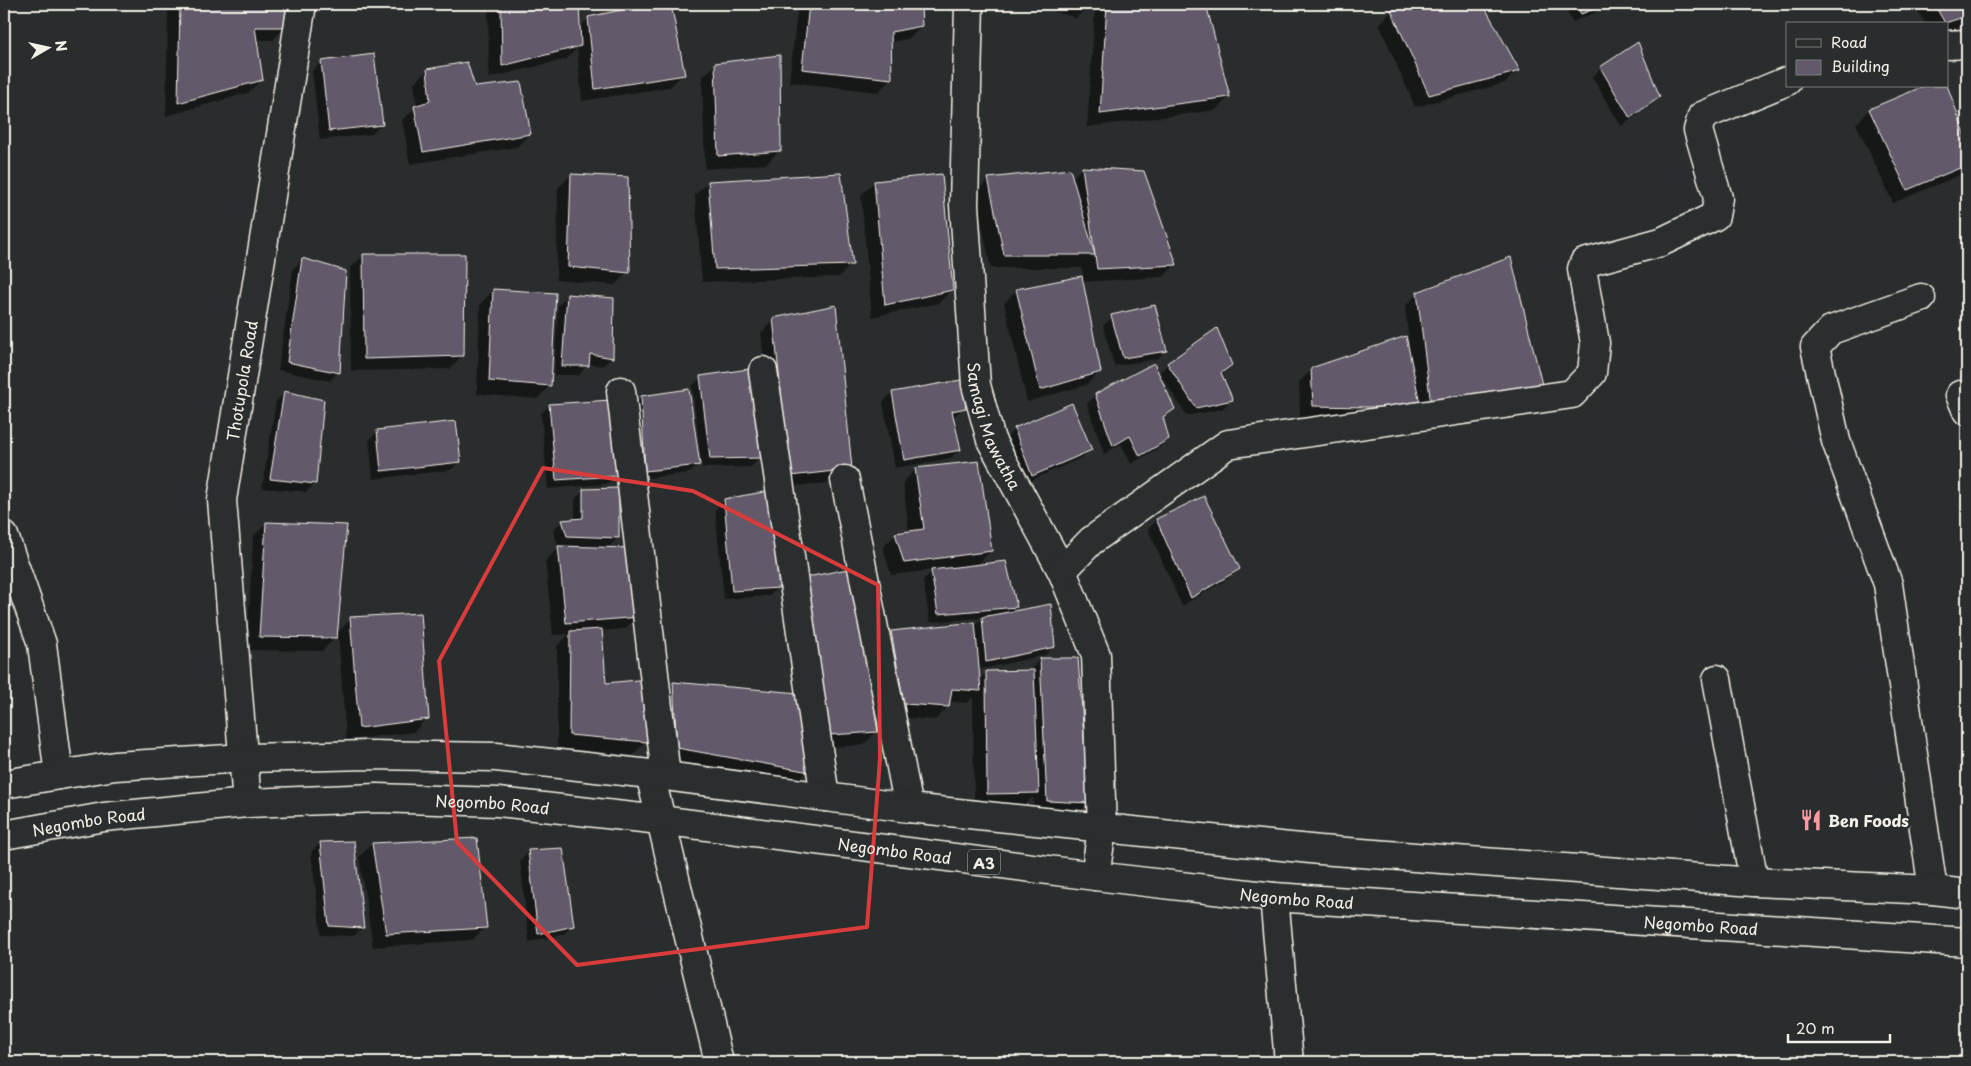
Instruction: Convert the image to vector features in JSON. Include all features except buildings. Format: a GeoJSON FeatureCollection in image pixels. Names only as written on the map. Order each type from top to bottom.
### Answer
{"type":"FeatureCollection","features":[{"type":"Feature","properties":{"kind":"main road","name":"Thotupola Road"},"geometry":{"type":"LineString","coordinates":[[247,803],[245,758],[222,500],[302,4]]}},
{"type":"Feature","properties":{"kind":"main road","name":"Samagi Mawatha"},"geometry":{"type":"LineString","coordinates":[[969,4],[964,205],[976,385],[991,440],[1062,571],[1096,655],[1102,829],[1095,876]]}},
{"type":"Feature","properties":{"kind":"main road"},"geometry":{"type":"LineString","coordinates":[[1948,45],[1967,44]]}},
{"type":"Feature","properties":{"kind":"main road"},"geometry":{"type":"LineString","coordinates":[[1062,571],[1091,541],[1228,444],[1572,394],[1592,373],[1595,343],[1582,269],[1584,263],[1661,242],[1715,216],[1718,198],[1698,130],[1702,116],[1786,81]]}},
{"type":"Feature","properties":{"kind":"main road"},"geometry":{"type":"LineString","coordinates":[[1921,298],[1831,330],[1815,346],[1836,441],[1888,584],[1933,890]]}},
{"type":"Feature","properties":{"kind":"main road"},"geometry":{"type":"LineString","coordinates":[[764,371],[825,797]]}},
{"type":"Feature","properties":{"kind":"main road"},"geometry":{"type":"LineString","coordinates":[[621,391],[658,775],[660,820],[719,1062]]}},
{"type":"Feature","properties":{"kind":"main road"},"geometry":{"type":"LineString","coordinates":[[845,480],[909,808]]}},
{"type":"Feature","properties":{"kind":"main road"},"geometry":{"type":"LineString","coordinates":[[4,536],[42,644],[59,775]]}},
{"type":"Feature","properties":{"kind":"main road"},"geometry":{"type":"LineString","coordinates":[[1717,679],[1754,882]]}},
{"type":"Feature","properties":{"kind":"main road"},"geometry":{"type":"LineString","coordinates":[[4,784],[115,766],[245,758],[377,755],[496,757],[658,775],[909,808],[1320,850],[1754,882],[1933,890],[1967,894]]}},
{"type":"Feature","properties":{"kind":"main road","name":"Negombo Road"},"geometry":{"type":"LineString","coordinates":[[4,835],[104,817],[247,803],[377,798],[498,802],[660,820],[1274,898],[1967,942]]}},
{"type":"Feature","properties":{"kind":"main road"},"geometry":{"type":"LineString","coordinates":[[1274,898],[1289,1062]]}},
{"type":"Feature","properties":{"kind":"highlighted area"},"geometry":{"type":"Polygon","coordinates":[[[543,468],[693,491],[878,585],[880,759],[867,927],[577,965],[457,842],[439,661],[543,468]]]}},
{"type":"Feature","properties":{"kind":"place","name":"Ben Foods"},"geometry":{"type":"Point","coordinates":[1811,820]}}]}
